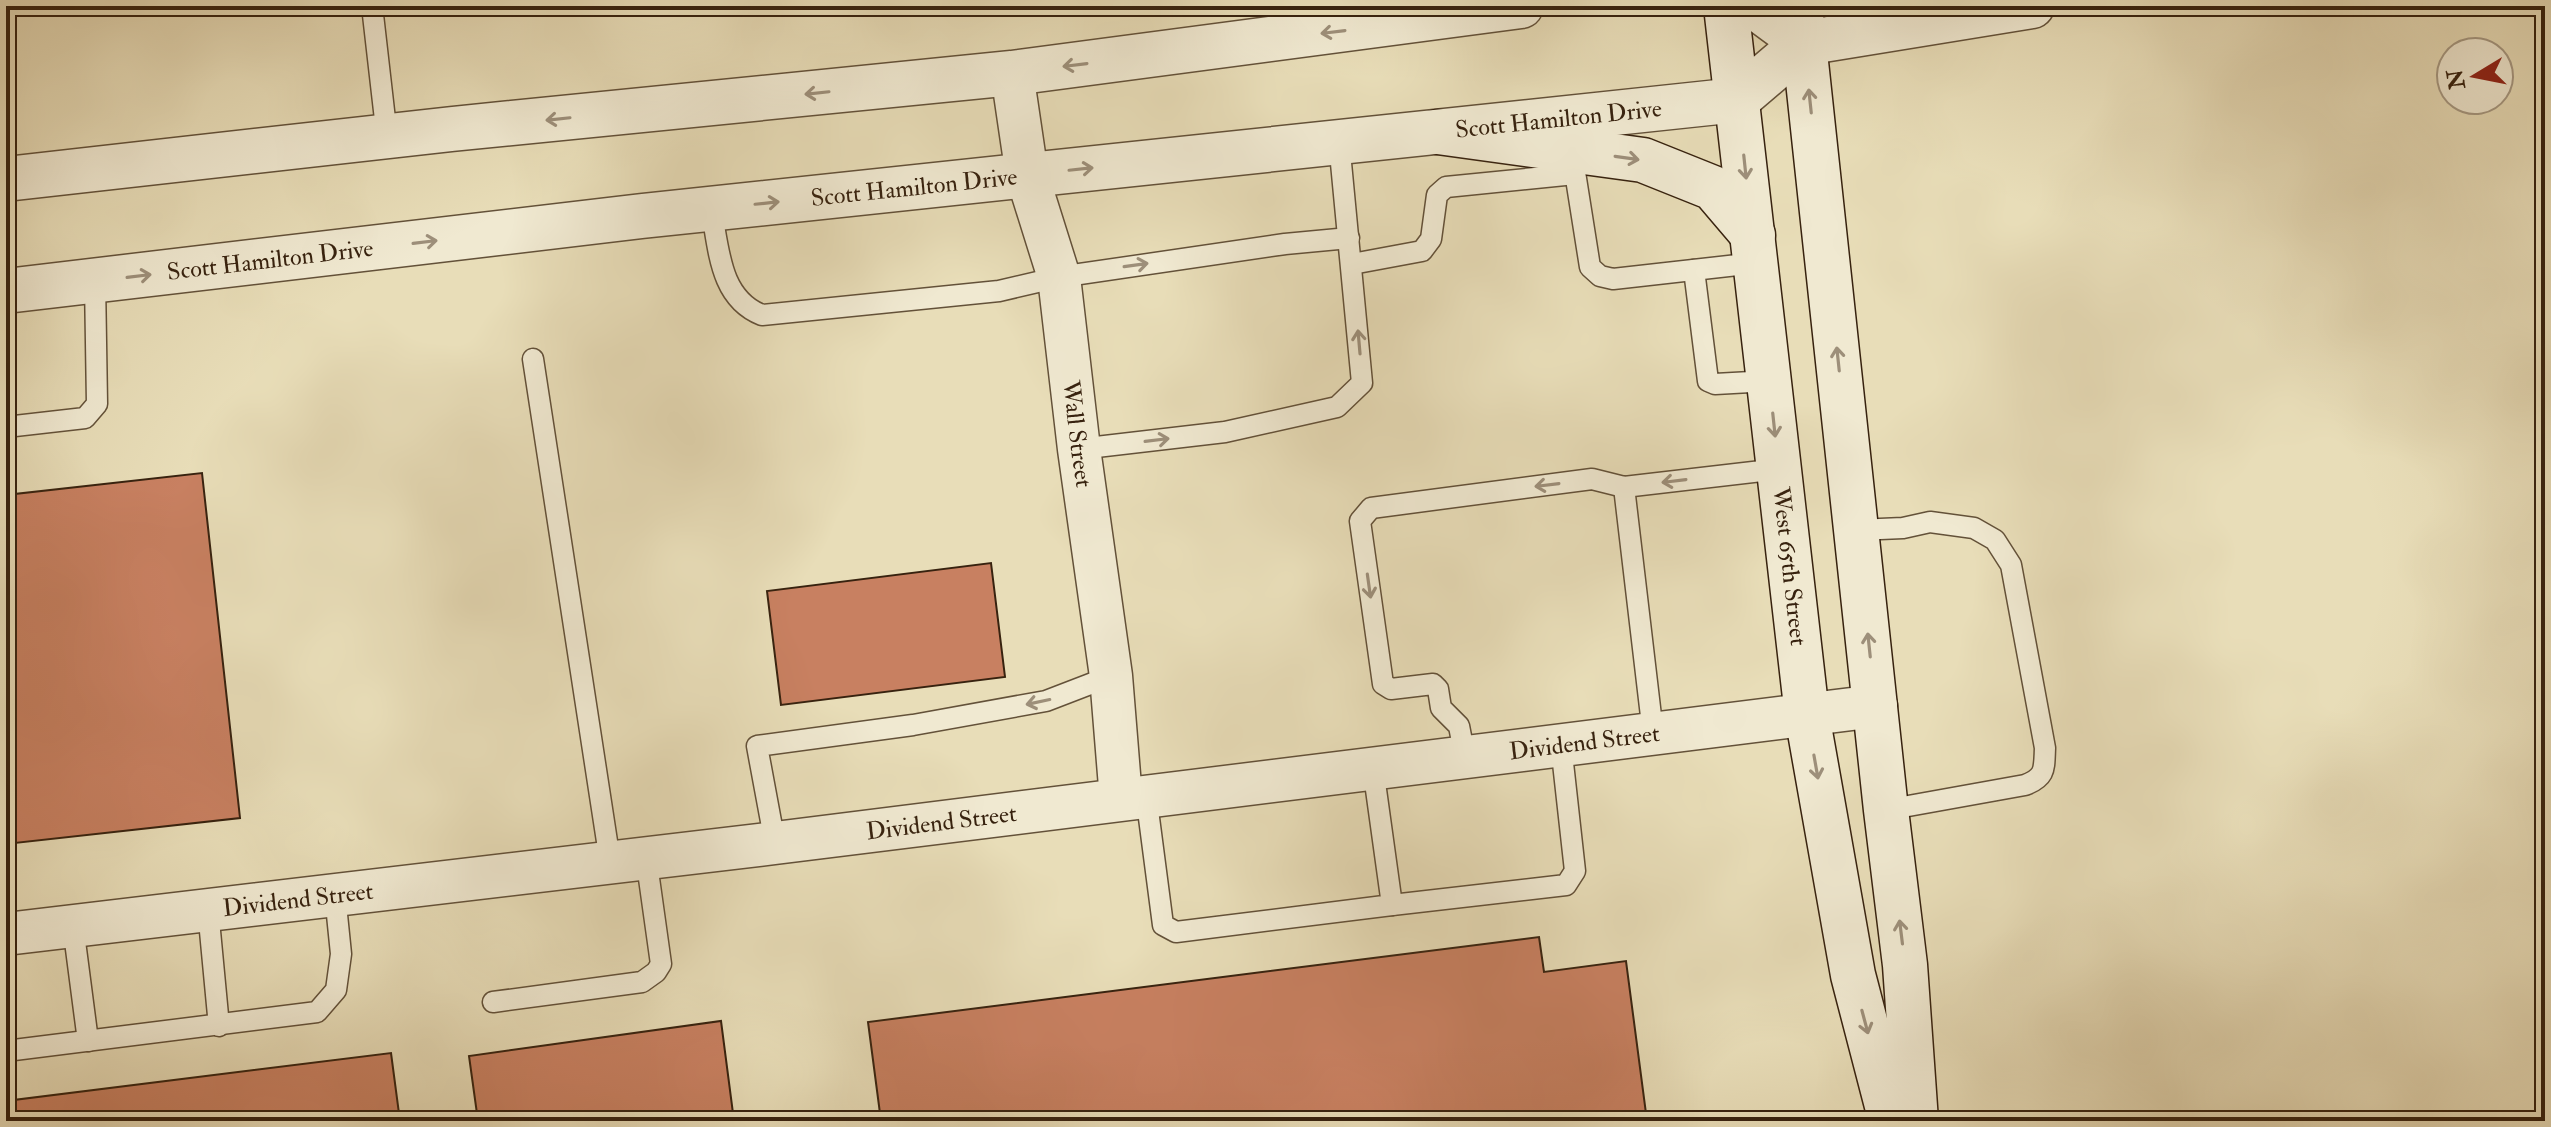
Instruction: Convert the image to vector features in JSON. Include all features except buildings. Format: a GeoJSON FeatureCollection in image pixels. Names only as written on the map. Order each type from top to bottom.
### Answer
{"type":"FeatureCollection","features":[{"type":"Feature","properties":{"kind":"street"},"geometry":{"type":"LineString","coordinates":[[6,179],[1012,73],[1439,12],[1521,6]]}},
{"type":"Feature","properties":{"kind":"street","name":"West 65th Street"},"geometry":{"type":"LineString","coordinates":[[1726,6],[1807,715],[1853,975],[1891,1121]]}},
{"type":"Feature","properties":{"kind":"street"},"geometry":{"type":"LineString","coordinates":[[1754,6],[1802,24],[2032,6]]}},
{"type":"Feature","properties":{"kind":"street"},"geometry":{"type":"LineString","coordinates":[[1737,100],[1802,24]]}},
{"type":"Feature","properties":{"kind":"street"},"geometry":{"type":"LineString","coordinates":[[1802,24],[1905,965],[1916,1121]]}},
{"type":"Feature","properties":{"kind":"street","name":"Wall Street"},"geometry":{"type":"LineString","coordinates":[[1012,73],[1027,175],[1059,277],[1111,676],[1133,797]]}},
{"type":"Feature","properties":{"kind":"street","name":"Scott Hamilton Drive"},"geometry":{"type":"LineString","coordinates":[[6,291],[711,208],[1438,132],[1571,147],[1737,100]]}},
{"type":"Feature","properties":{"kind":"street"},"geometry":{"type":"LineString","coordinates":[[1571,147],[1643,160],[1713,188],[1754,249]]}},
{"type":"Feature","properties":{"kind":"street","name":"Dividend Street"},"geometry":{"type":"LineString","coordinates":[[6,934],[775,843],[1876,706]]}},
{"type":"Feature","properties":{"kind":"lane"},"geometry":{"type":"LineString","coordinates":[[372,6],[387,137]]}},
{"type":"Feature","properties":{"kind":"lane"},"geometry":{"type":"LineString","coordinates":[[1079,449],[1225,432],[1337,407],[1362,383],[1339,142]]}},
{"type":"Feature","properties":{"kind":"lane"},"geometry":{"type":"LineString","coordinates":[[1352,264],[1422,251],[1431,239],[1437,195],[1446,187],[1571,147],[1590,267],[1600,276],[1613,279],[1694,270],[1754,249]]}},
{"type":"Feature","properties":{"kind":"lane"},"geometry":{"type":"LineString","coordinates":[[711,208],[721,265],[731,291],[747,309],[762,315],[985,292],[1059,277],[1285,244],[1349,238]]}},
{"type":"Feature","properties":{"kind":"lane"},"geometry":{"type":"LineString","coordinates":[[1694,270],[1708,381],[1715,384],[1769,381]]}},
{"type":"Feature","properties":{"kind":"lane"},"geometry":{"type":"LineString","coordinates":[[6,427],[85,418],[97,404],[95,281]]}},
{"type":"Feature","properties":{"kind":"lane"},"geometry":{"type":"LineString","coordinates":[[493,1002],[642,982],[661,964],[628,859],[533,359]]}},
{"type":"Feature","properties":{"kind":"lane"},"geometry":{"type":"LineString","coordinates":[[1465,757],[1459,726],[1441,708],[1438,689],[1433,684],[1391,689],[1383,684],[1360,521],[1371,508],[1592,479],[1624,487],[1779,469]]}},
{"type":"Feature","properties":{"kind":"lane"},"geometry":{"type":"LineString","coordinates":[[1624,487],[1653,733]]}},
{"type":"Feature","properties":{"kind":"lane"},"geometry":{"type":"LineString","coordinates":[[1857,530],[1903,528],[1930,522],[1974,528],[1995,540],[2011,565],[2045,748],[2044,769],[2038,780],[1886,810]]}},
{"type":"Feature","properties":{"kind":"lane"},"geometry":{"type":"LineString","coordinates":[[775,843],[757,746],[913,725],[1046,701],[1111,676]]}},
{"type":"Feature","properties":{"kind":"lane"},"geometry":{"type":"LineString","coordinates":[[1133,797],[1163,925],[1176,932],[1566,885],[1575,871],[1561,745]]}},
{"type":"Feature","properties":{"kind":"lane"},"geometry":{"type":"LineString","coordinates":[[1373,768],[1392,905]]}},
{"type":"Feature","properties":{"kind":"lane"},"geometry":{"type":"LineString","coordinates":[[6,1051],[317,1012],[336,990],[341,954],[335,895]]}},
{"type":"Feature","properties":{"kind":"lane"},"geometry":{"type":"LineString","coordinates":[[208,910],[219,1026]]}},
{"type":"Feature","properties":{"kind":"lane"},"geometry":{"type":"LineString","coordinates":[[73,926],[88,1041]]}}]}
